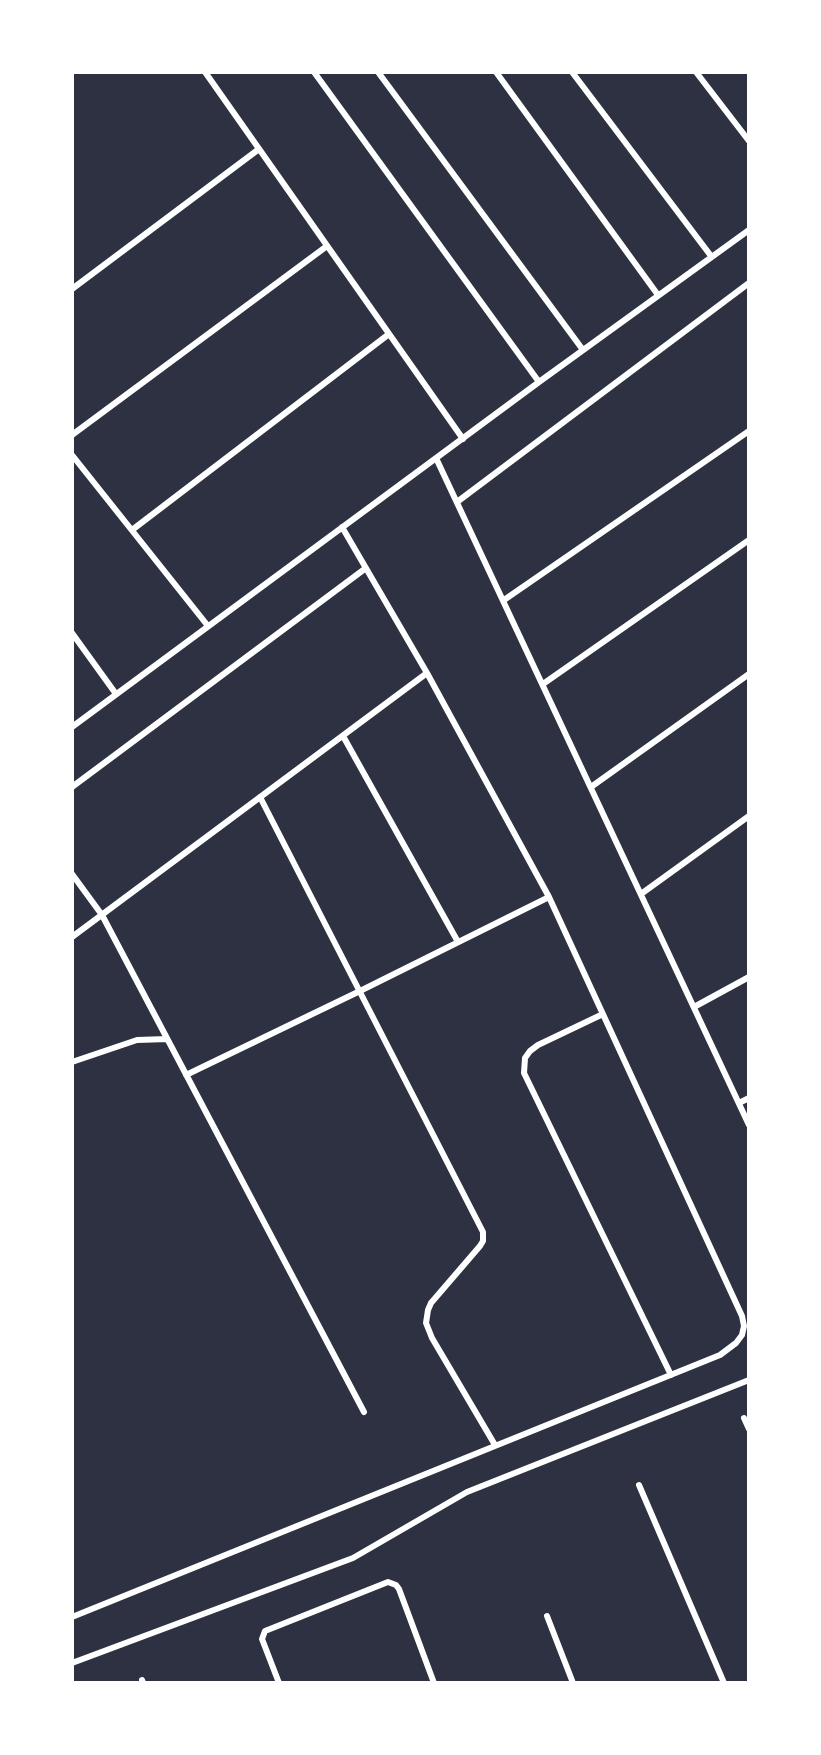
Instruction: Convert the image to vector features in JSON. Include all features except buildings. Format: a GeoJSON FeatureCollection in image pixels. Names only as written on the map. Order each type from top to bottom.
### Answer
{"type":"FeatureCollection","features":[{"type":"Feature","properties":{"kind":"street"},"geometry":{"type":"LineString","coordinates":[[205,72],[463,439]]}},
{"type":"Feature","properties":{"kind":"street"},"geometry":{"type":"LineString","coordinates":[[314,72],[539,382]]}},
{"type":"Feature","properties":{"kind":"street"},"geometry":{"type":"LineString","coordinates":[[378,72],[583,350]]}},
{"type":"Feature","properties":{"kind":"street"},"geometry":{"type":"LineString","coordinates":[[496,72],[658,296]]}},
{"type":"Feature","properties":{"kind":"street"},"geometry":{"type":"LineString","coordinates":[[572,72],[711,256]]}},
{"type":"Feature","properties":{"kind":"street"},"geometry":{"type":"LineString","coordinates":[[696,72],[749,141]]}},
{"type":"Feature","properties":{"kind":"street"},"geometry":{"type":"LineString","coordinates":[[72,289],[259,149]]}},
{"type":"Feature","properties":{"kind":"street"},"geometry":{"type":"LineString","coordinates":[[72,727],[749,230]]}},
{"type":"Feature","properties":{"kind":"street"},"geometry":{"type":"LineString","coordinates":[[72,435],[327,246]]}},
{"type":"Feature","properties":{"kind":"street"},"geometry":{"type":"LineString","coordinates":[[457,502],[749,284]]}},
{"type":"Feature","properties":{"kind":"street"},"geometry":{"type":"LineString","coordinates":[[132,530],[389,334]]}},
{"type":"Feature","properties":{"kind":"street"},"geometry":{"type":"LineString","coordinates":[[504,600],[749,431]]}},
{"type":"Feature","properties":{"kind":"street"},"geometry":{"type":"LineString","coordinates":[[72,454],[208,626]]}},
{"type":"Feature","properties":{"kind":"street"},"geometry":{"type":"LineString","coordinates":[[436,458],[749,1125]]}},
{"type":"Feature","properties":{"kind":"street"},"geometry":{"type":"LineString","coordinates":[[72,1617],[671,1374],[729,1349],[742,1335],[744,1326],[742,1316],[549,897],[427,673],[342,527]]}},
{"type":"Feature","properties":{"kind":"street"},"geometry":{"type":"LineString","coordinates":[[543,684],[749,540]]}},
{"type":"Feature","properties":{"kind":"street"},"geometry":{"type":"LineString","coordinates":[[72,787],[366,568]]}},
{"type":"Feature","properties":{"kind":"street"},"geometry":{"type":"LineString","coordinates":[[72,633],[116,694]]}},
{"type":"Feature","properties":{"kind":"street"},"geometry":{"type":"LineString","coordinates":[[72,937],[427,673]]}},
{"type":"Feature","properties":{"kind":"street"},"geometry":{"type":"LineString","coordinates":[[591,787],[749,674]]}},
{"type":"Feature","properties":{"kind":"street"},"geometry":{"type":"LineString","coordinates":[[343,736],[458,942]]}},
{"type":"Feature","properties":{"kind":"street"},"geometry":{"type":"LineString","coordinates":[[261,797],[483,1232],[483,1241],[480,1246],[431,1303],[426,1323],[432,1338],[495,1445]]}},
{"type":"Feature","properties":{"kind":"street"},"geometry":{"type":"LineString","coordinates":[[641,894],[749,816]]}},
{"type":"Feature","properties":{"kind":"street"},"geometry":{"type":"LineString","coordinates":[[72,874],[102,915],[364,1412]]}},
{"type":"Feature","properties":{"kind":"street"},"geometry":{"type":"LineString","coordinates":[[186,1075],[549,897]]}},
{"type":"Feature","properties":{"kind":"street"},"geometry":{"type":"LineString","coordinates":[[694,1007],[749,977]]}},
{"type":"Feature","properties":{"kind":"street"},"geometry":{"type":"LineString","coordinates":[[603,1014],[538,1045],[525,1058],[524,1073],[671,1374]]}},
{"type":"Feature","properties":{"kind":"street"},"geometry":{"type":"LineString","coordinates":[[72,1062],[137,1040],[167,1039]]}},
{"type":"Feature","properties":{"kind":"street"},"geometry":{"type":"LineString","coordinates":[[739,1103],[749,1098]]}},
{"type":"Feature","properties":{"kind":"street"},"geometry":{"type":"LineString","coordinates":[[72,1663],[353,1557],[467,1492],[749,1380]]}},
{"type":"Feature","properties":{"kind":"street"},"geometry":{"type":"LineString","coordinates":[[744,1418],[749,1429]]}},
{"type":"Feature","properties":{"kind":"street"},"geometry":{"type":"LineString","coordinates":[[639,1485],[724,1683]]}},
{"type":"Feature","properties":{"kind":"street"},"geometry":{"type":"LineString","coordinates":[[279,1683],[262,1639],[265,1631],[388,1582],[399,1589],[434,1683]]}},
{"type":"Feature","properties":{"kind":"street"},"geometry":{"type":"LineString","coordinates":[[547,1616],[573,1683]]}}]}
